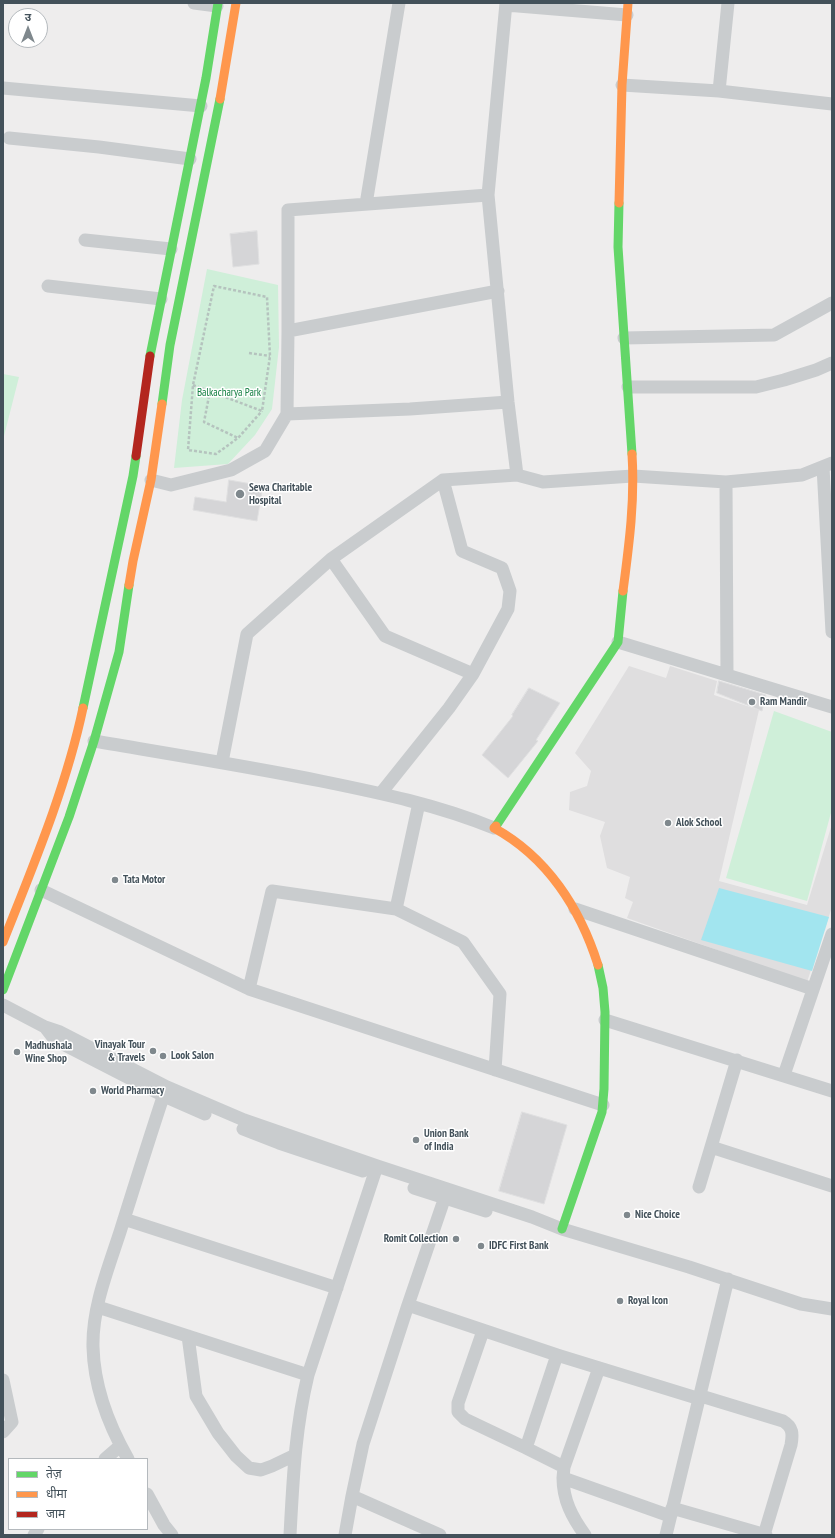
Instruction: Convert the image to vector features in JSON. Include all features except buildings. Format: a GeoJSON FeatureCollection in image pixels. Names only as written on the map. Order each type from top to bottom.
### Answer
{"type":"FeatureCollection","features":[{"type":"Feature","properties":{"kind":"main road"},"geometry":{"type":"LineString","coordinates":[[3,990],[69,817],[94,741],[119,652],[133,561],[151,480],[170,345],[224,81],[236,3]]}},
{"type":"Feature","properties":{"kind":"main road"},"geometry":{"type":"LineString","coordinates":[[3,942],[53,811],[77,736],[133,476],[152,342],[206,78],[217,4]]}},
{"type":"Feature","properties":{"kind":"main road"},"geometry":{"type":"LineString","coordinates":[[562,1230],[598,1126],[603,1105],[605,1020],[600,972],[590,940],[566,894],[551,874],[532,855],[516,841],[494,828],[618,642],[618,631],[632,518],[633,476],[618,247],[622,85],[628,9]]}},
{"type":"Feature","properties":{"kind":"street"},"geometry":{"type":"LineString","coordinates":[[194,3],[217,4]]}},
{"type":"Feature","properties":{"kind":"street"},"geometry":{"type":"LineString","coordinates":[[366,204],[399,3]]}},
{"type":"Feature","properties":{"kind":"street"},"geometry":{"type":"LineString","coordinates":[[719,91],[728,3]]}},
{"type":"Feature","properties":{"kind":"street"},"geometry":{"type":"LineString","coordinates":[[517,475],[508,402],[488,195],[506,4],[628,9]]}},
{"type":"Feature","properties":{"kind":"street"},"geometry":{"type":"LineString","coordinates":[[622,85],[719,91],[832,104]]}},
{"type":"Feature","properties":{"kind":"street"},"geometry":{"type":"LineString","coordinates":[[3,88],[200,106]]}},
{"type":"Feature","properties":{"kind":"street"},"geometry":{"type":"LineString","coordinates":[[9,138],[99,147],[190,159]]}},
{"type":"Feature","properties":{"kind":"street"},"geometry":{"type":"LineString","coordinates":[[151,480],[171,485],[231,470],[265,451],[287,414],[288,210],[488,195]]}},
{"type":"Feature","properties":{"kind":"street"},"geometry":{"type":"LineString","coordinates":[[85,240],[171,249]]}},
{"type":"Feature","properties":{"kind":"street"},"geometry":{"type":"LineString","coordinates":[[48,286],[161,299]]}},
{"type":"Feature","properties":{"kind":"street"},"geometry":{"type":"LineString","coordinates":[[288,331],[498,291]]}},
{"type":"Feature","properties":{"kind":"street"},"geometry":{"type":"LineString","coordinates":[[624,338],[774,335],[832,303]]}},
{"type":"Feature","properties":{"kind":"street"},"geometry":{"type":"LineString","coordinates":[[628,387],[756,387],[809,372],[832,363]]}},
{"type":"Feature","properties":{"kind":"street"},"geometry":{"type":"LineString","coordinates":[[287,414],[410,410],[508,402]]}},
{"type":"Feature","properties":{"kind":"street"},"geometry":{"type":"LineString","coordinates":[[222,762],[247,634],[331,559],[443,480],[517,475],[543,482],[633,476],[726,482],[802,475],[827,465],[832,632]]}},
{"type":"Feature","properties":{"kind":"street"},"geometry":{"type":"LineString","coordinates":[[381,793],[449,708],[474,674],[508,609],[510,590],[502,568],[462,551],[443,480]]}},
{"type":"Feature","properties":{"kind":"street"},"geometry":{"type":"LineString","coordinates":[[726,482],[727,675]]}},
{"type":"Feature","properties":{"kind":"street"},"geometry":{"type":"LineString","coordinates":[[331,559],[385,636],[474,674]]}},
{"type":"Feature","properties":{"kind":"street"},"geometry":{"type":"LineString","coordinates":[[618,642],[832,707]]}},
{"type":"Feature","properties":{"kind":"street"},"geometry":{"type":"LineString","coordinates":[[94,741],[261,769],[381,793],[470,818],[494,828]]}},
{"type":"Feature","properties":{"kind":"street"},"geometry":{"type":"LineString","coordinates":[[396,909],[420,803]]}},
{"type":"Feature","properties":{"kind":"street"},"geometry":{"type":"LineString","coordinates":[[41,890],[249,989],[603,1105]]}},
{"type":"Feature","properties":{"kind":"street"},"geometry":{"type":"LineString","coordinates":[[249,989],[272,891],[396,909],[463,942],[500,994],[495,1070]]}},
{"type":"Feature","properties":{"kind":"street"},"geometry":{"type":"LineString","coordinates":[[575,909],[813,989]]}},
{"type":"Feature","properties":{"kind":"street"},"geometry":{"type":"LineString","coordinates":[[784,1075],[832,934]]}},
{"type":"Feature","properties":{"kind":"street"},"geometry":{"type":"LineString","coordinates":[[3,1005],[45,1027],[55,1040],[165,1092],[279,1143],[376,1170],[446,1194],[532,1217],[562,1230],[728,1279],[801,1304],[832,1309]]}},
{"type":"Feature","properties":{"kind":"street"},"geometry":{"type":"LineString","coordinates":[[605,1020],[832,1090]]}},
{"type":"Feature","properties":{"kind":"street"},"geometry":{"type":"LineString","coordinates":[[698,1187],[737,1060]]}},
{"type":"Feature","properties":{"kind":"street"},"geometry":{"type":"LineString","coordinates":[[127,1458],[120,1446],[104,1408],[98,1386],[93,1346],[98,1307],[103,1284],[165,1092]]}},
{"type":"Feature","properties":{"kind":"street"},"geometry":{"type":"LineString","coordinates":[[711,1147],[832,1186]]}},
{"type":"Feature","properties":{"kind":"street"},"geometry":{"type":"LineString","coordinates":[[290,1535],[294,1455],[300,1407],[308,1375],[376,1170]]}},
{"type":"Feature","properties":{"kind":"street"},"geometry":{"type":"LineString","coordinates":[[345,1535],[363,1444],[446,1194]]}},
{"type":"Feature","properties":{"kind":"street"},"geometry":{"type":"LineString","coordinates":[[124,1219],[336,1288]]}},
{"type":"Feature","properties":{"kind":"street"},"geometry":{"type":"LineString","coordinates":[[666,1535],[728,1279]]}},
{"type":"Feature","properties":{"kind":"street"},"geometry":{"type":"LineString","coordinates":[[408,1305],[557,1355],[783,1421],[788,1424],[792,1433],[791,1445],[765,1535],[671,1512],[563,1472],[526,1448],[465,1419],[458,1412],[458,1403],[483,1331]]}},
{"type":"Feature","properties":{"kind":"street"},"geometry":{"type":"LineString","coordinates":[[98,1307],[308,1375]]}},
{"type":"Feature","properties":{"kind":"street"},"geometry":{"type":"LineString","coordinates":[[188,1336],[196,1396],[218,1433],[236,1456],[249,1468],[261,1470],[294,1455]]}},
{"type":"Feature","properties":{"kind":"street"},"geometry":{"type":"LineString","coordinates":[[526,1448],[557,1355]]}},
{"type":"Feature","properties":{"kind":"street"},"geometry":{"type":"LineString","coordinates":[[584,1535],[570,1512],[564,1493],[563,1472],[599,1368]]}},
{"type":"Feature","properties":{"kind":"street"},"geometry":{"type":"LineString","coordinates":[[3,1380],[12,1422],[3,1432]]}},
{"type":"Feature","properties":{"kind":"street"},"geometry":{"type":"LineString","coordinates":[[106,1458],[120,1446]]}},
{"type":"Feature","properties":{"kind":"street"},"geometry":{"type":"LineString","coordinates":[[148,1496],[164,1525],[172,1535]]}},
{"type":"Feature","properties":{"kind":"street"},"geometry":{"type":"LineString","coordinates":[[352,1496],[440,1535]]}},
{"type":"Feature","properties":{"kind":"path"},"geometry":{"type":"LineString","coordinates":[[214,286],[267,297],[270,356],[262,411],[238,438],[216,454],[188,450],[193,385],[214,286]]}},
{"type":"Feature","properties":{"kind":"path"},"geometry":{"type":"LineString","coordinates":[[249,353],[270,356]]}},
{"type":"Feature","properties":{"kind":"path"},"geometry":{"type":"LineString","coordinates":[[193,385],[262,411]]}},
{"type":"Feature","properties":{"kind":"path"},"geometry":{"type":"LineString","coordinates":[[210,391],[204,422],[238,438]]}},
{"type":"Feature","properties":{"kind":"shaded area","name":"Alok School"},"geometry":{"type":"Polygon","coordinates":[[[629,666],[666,678],[670,666],[717,681],[714,695],[759,710],[719,881],[807,905],[832,824],[832,907],[807,982],[627,918],[633,902],[625,898],[630,877],[607,868],[600,836],[605,822],[569,810],[570,792],[587,786],[591,771],[575,753],[629,666]]]}},
{"type":"Feature","properties":{"kind":"green space","name":"Balkacharya Park"},"geometry":{"type":"Polygon","coordinates":[[[207,269],[278,285],[279,347],[272,409],[255,435],[228,464],[174,468],[182,400],[207,269]]]}},
{"type":"Feature","properties":{"kind":"green space"},"geometry":{"type":"Polygon","coordinates":[[[3,374],[19,377],[3,440],[3,374]]]}},
{"type":"Feature","properties":{"kind":"green space"},"geometry":{"type":"Polygon","coordinates":[[[774,711],[832,732],[832,809],[807,901],[726,878],[774,711]]]}},
{"type":"Feature","properties":{"kind":"water"},"geometry":{"type":"Polygon","coordinates":[[[719,888],[829,917],[812,971],[701,940],[719,888]]]}},
{"type":"Feature","properties":{"kind":"traffic: fast"},"geometry":{"type":"LineString","coordinates":[[150,356],[206,78],[218,3]]}},
{"type":"Feature","properties":{"kind":"traffic: fast"},"geometry":{"type":"LineString","coordinates":[[162,404],[170,345],[220,99]]}},
{"type":"Feature","properties":{"kind":"traffic: fast"},"geometry":{"type":"LineString","coordinates":[[619,203],[618,247],[632,454]]}},
{"type":"Feature","properties":{"kind":"traffic: fast"},"geometry":{"type":"LineString","coordinates":[[83,708],[136,456]]}},
{"type":"Feature","properties":{"kind":"traffic: fast"},"geometry":{"type":"LineString","coordinates":[[3,990],[69,817],[94,741],[119,652],[129,585]]}},
{"type":"Feature","properties":{"kind":"traffic: fast"},"geometry":{"type":"LineString","coordinates":[[496,826],[618,642],[623,591]]}},
{"type":"Feature","properties":{"kind":"traffic: fast"},"geometry":{"type":"LineString","coordinates":[[562,1229],[602,1112],[604,1089],[605,1012],[603,988],[598,965]]}},
{"type":"Feature","properties":{"kind":"traffic: slow"},"geometry":{"type":"LineString","coordinates":[[220,99],[236,3]]}},
{"type":"Feature","properties":{"kind":"traffic: slow"},"geometry":{"type":"LineString","coordinates":[[619,203],[622,85],[628,3]]}},
{"type":"Feature","properties":{"kind":"traffic: slow"},"geometry":{"type":"LineString","coordinates":[[129,585],[151,480],[162,404]]}},
{"type":"Feature","properties":{"kind":"traffic: slow"},"geometry":{"type":"LineString","coordinates":[[623,591],[632,506],[632,454]]}},
{"type":"Feature","properties":{"kind":"traffic: slow"},"geometry":{"type":"LineString","coordinates":[[3,942],[37,856],[68,768],[83,708]]}},
{"type":"Feature","properties":{"kind":"traffic: slow"},"geometry":{"type":"LineString","coordinates":[[496,826],[494,828],[513,840],[530,854],[559,886],[582,924],[598,965]]}},
{"type":"Feature","properties":{"kind":"traffic: jam"},"geometry":{"type":"LineString","coordinates":[[136,456],[150,356]]}},
{"type":"Feature","properties":{"kind":"place","name":"Sewa Charitable Hospital"},"geometry":{"type":"Point","coordinates":[240,494]}},
{"type":"Feature","properties":{"kind":"place","name":"Ram Mandir"},"geometry":{"type":"Point","coordinates":[752,702]}},
{"type":"Feature","properties":{"kind":"place","name":"Alok School"},"geometry":{"type":"Point","coordinates":[668,823]}},
{"type":"Feature","properties":{"kind":"place","name":"Tata Motor"},"geometry":{"type":"Point","coordinates":[115,880]}},
{"type":"Feature","properties":{"kind":"place","name":"Vinayak Tour & Travels"},"geometry":{"type":"Point","coordinates":[153,1051]}},
{"type":"Feature","properties":{"kind":"place","name":"Madhushala Wine Shop"},"geometry":{"type":"Point","coordinates":[17,1052]}},
{"type":"Feature","properties":{"kind":"place","name":"Look Salon"},"geometry":{"type":"Point","coordinates":[163,1056]}},
{"type":"Feature","properties":{"kind":"place","name":"World Pharmacy"},"geometry":{"type":"Point","coordinates":[93,1091]}},
{"type":"Feature","properties":{"kind":"place","name":"Union Bank of India"},"geometry":{"type":"Point","coordinates":[416,1140]}},
{"type":"Feature","properties":{"kind":"place","name":"Nice Choice"},"geometry":{"type":"Point","coordinates":[627,1215]}},
{"type":"Feature","properties":{"kind":"place","name":"Romit Collection"},"geometry":{"type":"Point","coordinates":[456,1239]}},
{"type":"Feature","properties":{"kind":"place","name":"IDFC First Bank"},"geometry":{"type":"Point","coordinates":[481,1246]}},
{"type":"Feature","properties":{"kind":"place","name":"Royal Icon"},"geometry":{"type":"Point","coordinates":[620,1301]}}]}
